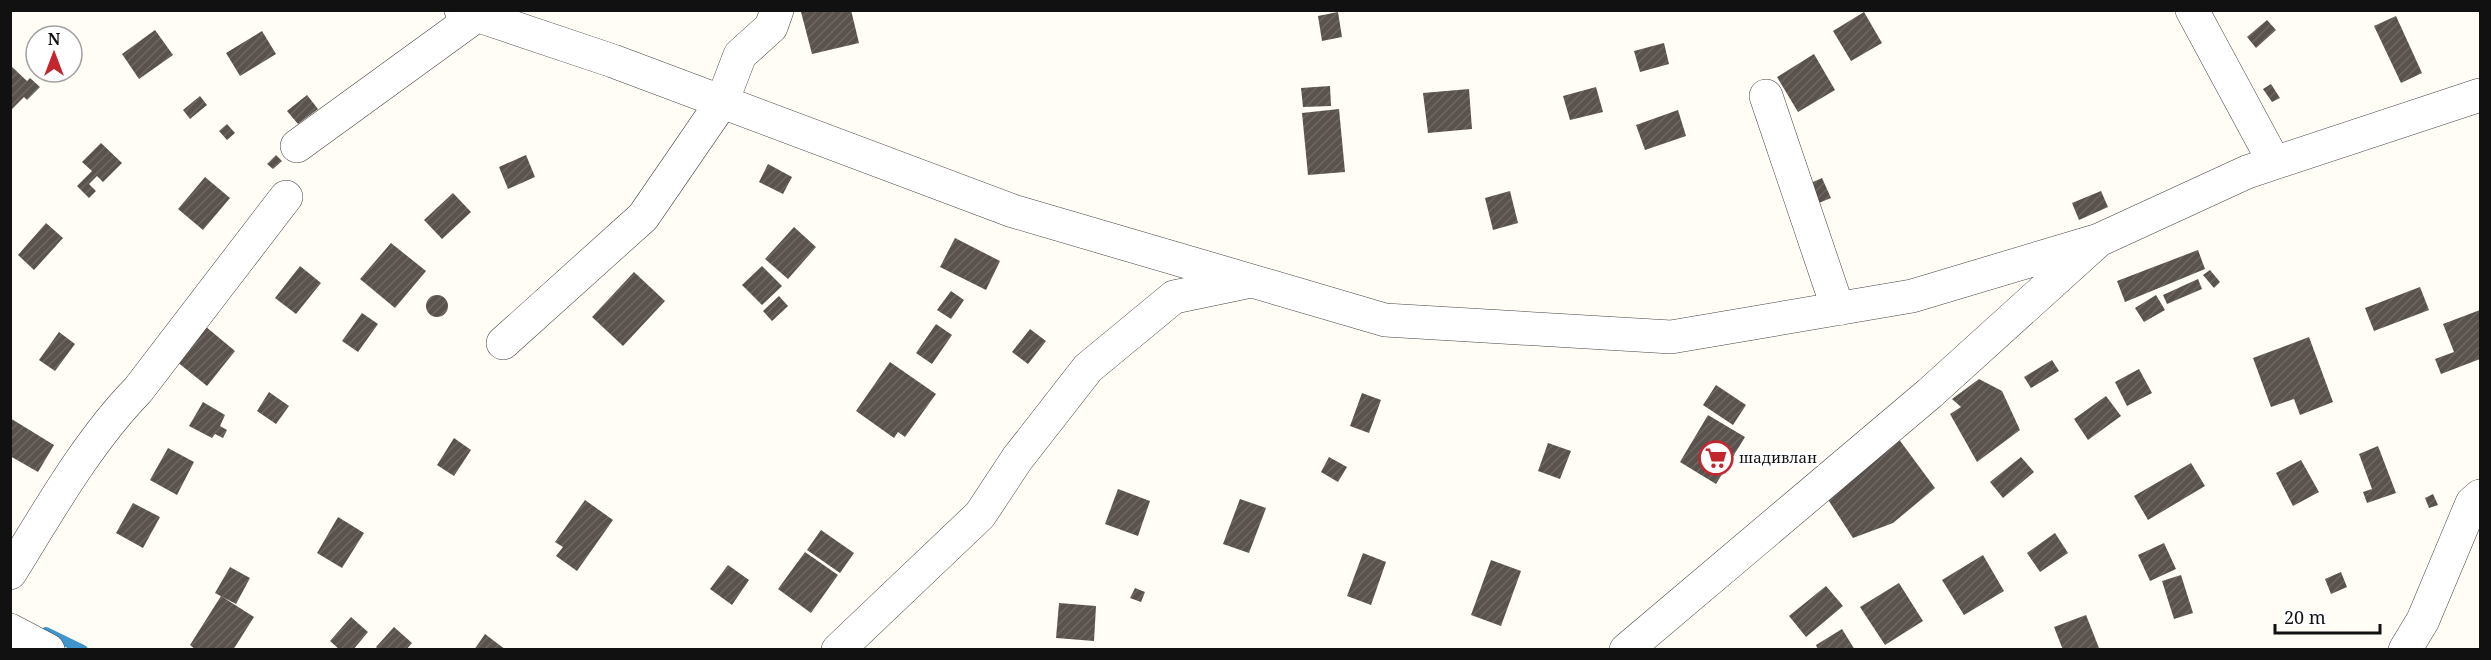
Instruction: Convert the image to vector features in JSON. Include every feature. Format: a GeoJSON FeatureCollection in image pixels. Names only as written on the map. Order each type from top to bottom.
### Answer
{"type":"FeatureCollection","features":[{"type":"Feature","properties":{"kind":"street"},"geometry":{"type":"LineString","coordinates":[[503,343],[643,217],[722,102],[740,55],[771,27],[777,10]]}},
{"type":"Feature","properties":{"kind":"street"},"geometry":{"type":"LineString","coordinates":[[2192,10],[2274,162]]}},
{"type":"Feature","properties":{"kind":"street"},"geometry":{"type":"LineString","coordinates":[[297,146],[468,13],[613,61],[1013,211],[1385,320],[1671,337],[1912,296],[2099,240],[2247,172],[2481,95]]}},
{"type":"Feature","properties":{"kind":"street"},"geometry":{"type":"LineString","coordinates":[[1766,96],[1838,309]]}},
{"type":"Feature","properties":{"kind":"street"},"geometry":{"type":"LineString","coordinates":[[10,573],[45,516],[116,413],[138,390],[285,197]]}},
{"type":"Feature","properties":{"kind":"street"},"geometry":{"type":"LineString","coordinates":[[1626,650],[1930,393],[2099,240]]}},
{"type":"Feature","properties":{"kind":"street"},"geometry":{"type":"LineString","coordinates":[[838,650],[980,515],[1017,459],[1088,368],[1174,297],[1250,281]]}},
{"type":"Feature","properties":{"kind":"street"},"geometry":{"type":"LineString","coordinates":[[2405,650],[2423,620],[2472,503],[2481,496]]}},
{"type":"Feature","properties":{"kind":"street"},"geometry":{"type":"LineString","coordinates":[[10,630],[48,650]]}},
{"type":"Feature","properties":{"kind":"building"},"geometry":{"type":"Polygon","coordinates":[[[851,10],[859,43],[812,54],[801,12],[851,10]]]}},
{"type":"Feature","properties":{"kind":"building"},"geometry":{"type":"Polygon","coordinates":[[[1338,12],[1342,37],[1322,41],[1318,16],[1338,12]]]}},
{"type":"Feature","properties":{"kind":"building"},"geometry":{"type":"Polygon","coordinates":[[[1864,12],[1882,43],[1851,61],[1833,31],[1864,12]]]}},
{"type":"Feature","properties":{"kind":"building"},"geometry":{"type":"Polygon","coordinates":[[[2396,16],[2422,73],[2401,83],[2374,26],[2396,16]]]}},
{"type":"Feature","properties":{"kind":"building"},"geometry":{"type":"Polygon","coordinates":[[[2267,20],[2276,30],[2256,48],[2247,37],[2267,20]]]}},
{"type":"Feature","properties":{"kind":"building"},"geometry":{"type":"Polygon","coordinates":[[[155,30],[173,55],[139,79],[122,54],[155,30]]]}},
{"type":"Feature","properties":{"kind":"building"},"geometry":{"type":"Polygon","coordinates":[[[262,31],[276,54],[240,76],[226,53],[262,31]]]}},
{"type":"Feature","properties":{"kind":"building"},"geometry":{"type":"Polygon","coordinates":[[[1664,43],[1669,64],[1640,72],[1634,51],[1664,43]]]}},
{"type":"Feature","properties":{"kind":"building"},"geometry":{"type":"Polygon","coordinates":[[[1814,54],[1835,90],[1798,112],[1777,77],[1814,54]]]}},
{"type":"Feature","properties":{"kind":"building"},"geometry":{"type":"Polygon","coordinates":[[[10,65],[24,78],[24,84],[37,84],[40,87],[27,100],[24,97],[10,111],[10,65]]]}},
{"type":"Feature","properties":{"kind":"building"},"geometry":{"type":"Polygon","coordinates":[[[2271,84],[2280,98],[2272,102],[2263,89],[2271,84]]]}},
{"type":"Feature","properties":{"kind":"building"},"geometry":{"type":"Polygon","coordinates":[[[1330,86],[1331,106],[1303,107],[1301,88],[1330,86]]]}},
{"type":"Feature","properties":{"kind":"building"},"geometry":{"type":"Polygon","coordinates":[[[1596,87],[1603,112],[1570,120],[1563,96],[1596,87]]]}},
{"type":"Feature","properties":{"kind":"building"},"geometry":{"type":"Polygon","coordinates":[[[1469,89],[1472,129],[1428,133],[1423,93],[1469,89]]]}},
{"type":"Feature","properties":{"kind":"building"},"geometry":{"type":"Polygon","coordinates":[[[307,95],[318,109],[298,124],[287,111],[307,95]]]}},
{"type":"Feature","properties":{"kind":"building"},"geometry":{"type":"Polygon","coordinates":[[[200,96],[207,105],[190,119],[183,110],[200,96]]]}},
{"type":"Feature","properties":{"kind":"building"},"geometry":{"type":"Polygon","coordinates":[[[1339,109],[1345,172],[1308,175],[1302,113],[1339,109]]]}},
{"type":"Feature","properties":{"kind":"building"},"geometry":{"type":"Polygon","coordinates":[[[1678,110],[1686,136],[1645,150],[1636,125],[1678,110]]]}},
{"type":"Feature","properties":{"kind":"building"},"geometry":{"type":"Polygon","coordinates":[[[227,124],[235,133],[227,140],[219,131],[227,124]]]}},
{"type":"Feature","properties":{"kind":"building"},"geometry":{"type":"Polygon","coordinates":[[[101,143],[122,163],[103,182],[97,176],[89,184],[96,191],[89,198],[77,186],[92,171],[82,162],[101,143]]]}},
{"type":"Feature","properties":{"kind":"building"},"geometry":{"type":"Polygon","coordinates":[[[276,155],[282,161],[273,169],[267,164],[276,155]]]}},
{"type":"Feature","properties":{"kind":"building"},"geometry":{"type":"Polygon","coordinates":[[[526,155],[535,177],[508,189],[499,167],[526,155]]]}},
{"type":"Feature","properties":{"kind":"building"},"geometry":{"type":"Polygon","coordinates":[[[768,164],[792,177],[783,194],[759,182],[768,164]]]}},
{"type":"Feature","properties":{"kind":"building"},"geometry":{"type":"Polygon","coordinates":[[[205,177],[230,198],[203,230],[178,209],[205,177]]]}},
{"type":"Feature","properties":{"kind":"building"},"geometry":{"type":"Polygon","coordinates":[[[1822,178],[1831,198],[1814,205],[1806,185],[1822,178]]]}},
{"type":"Feature","properties":{"kind":"building"},"geometry":{"type":"Polygon","coordinates":[[[1510,191],[1518,223],[1493,230],[1485,198],[1510,191]]]}},
{"type":"Feature","properties":{"kind":"building"},"geometry":{"type":"Polygon","coordinates":[[[2101,191],[2108,207],[2079,220],[2072,203],[2101,191]]]}},
{"type":"Feature","properties":{"kind":"building"},"geometry":{"type":"Polygon","coordinates":[[[453,193],[471,212],[442,239],[424,220],[453,193]]]}},
{"type":"Feature","properties":{"kind":"building"},"geometry":{"type":"Polygon","coordinates":[[[46,223],[63,238],[34,270],[18,255],[46,223]]]}},
{"type":"Feature","properties":{"kind":"building"},"geometry":{"type":"Polygon","coordinates":[[[794,227],[816,247],[788,279],[765,259],[794,227]]]}},
{"type":"Feature","properties":{"kind":"building"},"geometry":{"type":"Polygon","coordinates":[[[955,238],[1000,261],[986,290],[940,267],[955,238]]]}},
{"type":"Feature","properties":{"kind":"building"},"geometry":{"type":"Polygon","coordinates":[[[391,243],[426,271],[395,308],[360,279],[391,243]]]}},
{"type":"Feature","properties":{"kind":"building"},"geometry":{"type":"Polygon","coordinates":[[[2198,250],[2205,269],[2125,302],[2117,281],[2198,250]]]}},
{"type":"Feature","properties":{"kind":"building"},"geometry":{"type":"Polygon","coordinates":[[[300,266],[321,283],[296,314],[275,298],[300,266]]]}},
{"type":"Feature","properties":{"kind":"building"},"geometry":{"type":"Polygon","coordinates":[[[762,266],[782,286],[762,305],[742,285],[762,266]]]}},
{"type":"Feature","properties":{"kind":"building"},"geometry":{"type":"Polygon","coordinates":[[[2210,270],[2220,282],[2214,288],[2203,275],[2210,270]]]}},
{"type":"Feature","properties":{"kind":"building"},"geometry":{"type":"Polygon","coordinates":[[[634,272],[665,301],[623,346],[592,317],[634,272]]]}},
{"type":"Feature","properties":{"kind":"building"},"geometry":{"type":"Polygon","coordinates":[[[2198,279],[2202,289],[2167,304],[2163,295],[2198,279]]]}},
{"type":"Feature","properties":{"kind":"building"},"geometry":{"type":"Polygon","coordinates":[[[2420,287],[2429,310],[2374,331],[2365,308],[2420,287]]]}},
{"type":"Feature","properties":{"kind":"building"},"geometry":{"type":"Polygon","coordinates":[[[951,291],[964,300],[951,319],[937,310],[951,291]]]}},
{"type":"Feature","properties":{"kind":"building"},"geometry":{"type":"Polygon","coordinates":[[[437,295],[445,298],[448,306],[445,314],[437,317],[429,314],[426,306],[429,298],[437,295]]]}},
{"type":"Feature","properties":{"kind":"building"},"geometry":{"type":"Polygon","coordinates":[[[2156,295],[2165,310],[2144,322],[2135,308],[2156,295]]]}},
{"type":"Feature","properties":{"kind":"building"},"geometry":{"type":"Polygon","coordinates":[[[779,296],[788,306],[772,321],[763,311],[779,296]]]}},
{"type":"Feature","properties":{"kind":"building"},"geometry":{"type":"Polygon","coordinates":[[[2480,310],[2480,359],[2441,374],[2435,359],[2454,352],[2443,324],[2480,310]]]}},
{"type":"Feature","properties":{"kind":"building"},"geometry":{"type":"Polygon","coordinates":[[[362,313],[378,324],[358,352],[342,341],[362,313]]]}},
{"type":"Feature","properties":{"kind":"building"},"geometry":{"type":"Polygon","coordinates":[[[936,324],[952,335],[932,364],[916,353],[936,324]]]}},
{"type":"Feature","properties":{"kind":"building"},"geometry":{"type":"Polygon","coordinates":[[[205,326],[235,351],[207,386],[176,361],[205,326]]]}},
{"type":"Feature","properties":{"kind":"building"},"geometry":{"type":"Polygon","coordinates":[[[1030,329],[1046,341],[1028,364],[1012,352],[1030,329]]]}},
{"type":"Feature","properties":{"kind":"building"},"geometry":{"type":"Polygon","coordinates":[[[59,332],[75,344],[55,371],[39,360],[59,332]]]}},
{"type":"Feature","properties":{"kind":"building"},"geometry":{"type":"Polygon","coordinates":[[[2309,337],[2333,402],[2300,415],[2294,399],[2271,407],[2253,358],[2309,337]]]}},
{"type":"Feature","properties":{"kind":"building"},"geometry":{"type":"Polygon","coordinates":[[[2052,360],[2059,371],[2031,388],[2024,377],[2052,360]]]}},
{"type":"Feature","properties":{"kind":"building"},"geometry":{"type":"Polygon","coordinates":[[[890,362],[936,394],[905,437],[898,432],[894,438],[856,411],[890,362]]]}},
{"type":"Feature","properties":{"kind":"building"},"geometry":{"type":"Polygon","coordinates":[[[2139,369],[2152,393],[2127,406],[2115,382],[2139,369]]]}},
{"type":"Feature","properties":{"kind":"building"},"geometry":{"type":"Polygon","coordinates":[[[1979,379],[2002,391],[2020,430],[1977,462],[1950,414],[1961,407],[1952,399],[1979,379]]]}},
{"type":"Feature","properties":{"kind":"building"},"geometry":{"type":"Polygon","coordinates":[[[1716,385],[1746,405],[1733,425],[1703,405],[1716,385]]]}},
{"type":"Feature","properties":{"kind":"building"},"geometry":{"type":"Polygon","coordinates":[[[269,392],[289,406],[276,424],[257,411],[269,392]]]}},
{"type":"Feature","properties":{"kind":"building"},"geometry":{"type":"Polygon","coordinates":[[[1362,393],[1381,400],[1369,433],[1350,426],[1362,393]]]}},
{"type":"Feature","properties":{"kind":"building"},"geometry":{"type":"Polygon","coordinates":[[[2106,396],[2121,416],[2088,440],[2074,419],[2106,396]]]}},
{"type":"Feature","properties":{"kind":"building"},"geometry":{"type":"Polygon","coordinates":[[[203,402],[225,415],[220,426],[227,430],[223,438],[215,434],[212,438],[189,426],[203,402]]]}},
{"type":"Feature","properties":{"kind":"building"},"geometry":{"type":"Polygon","coordinates":[[[1708,415],[1745,437],[1716,484],[1680,462],[1708,415]]]}},
{"type":"Feature","properties":{"kind":"building"},"geometry":{"type":"Polygon","coordinates":[[[10,418],[54,445],[38,472],[10,456],[10,418]]]}},
{"type":"Feature","properties":{"kind":"building"},"geometry":{"type":"Polygon","coordinates":[[[1895,434],[1935,488],[1893,523],[1853,538],[1823,492],[1895,434]]]}},
{"type":"Feature","properties":{"kind":"building"},"geometry":{"type":"Polygon","coordinates":[[[454,438],[471,450],[454,476],[437,465],[454,438]]]}},
{"type":"Feature","properties":{"kind":"building"},"geometry":{"type":"Polygon","coordinates":[[[1548,443],[1571,451],[1560,479],[1538,471],[1548,443]]]}},
{"type":"Feature","properties":{"kind":"building"},"geometry":{"type":"Polygon","coordinates":[[[2378,446],[2396,493],[2367,503],[2363,492],[2372,489],[2359,454],[2378,446]]]}},
{"type":"Feature","properties":{"kind":"building"},"geometry":{"type":"Polygon","coordinates":[[[168,448],[194,462],[177,495],[150,480],[168,448]]]}},
{"type":"Feature","properties":{"kind":"building"},"geometry":{"type":"Polygon","coordinates":[[[1329,457],[1347,467],[1338,482],[1321,472],[1329,457]]]}},
{"type":"Feature","properties":{"kind":"building"},"geometry":{"type":"Polygon","coordinates":[[[2021,457],[2034,472],[2003,498],[1990,482],[2021,457]]]}},
{"type":"Feature","properties":{"kind":"building"},"geometry":{"type":"Polygon","coordinates":[[[2301,460],[2319,492],[2293,506],[2276,473],[2301,460]]]}},
{"type":"Feature","properties":{"kind":"building"},"geometry":{"type":"Polygon","coordinates":[[[2191,463],[2205,486],[2148,520],[2134,496],[2191,463]]]}},
{"type":"Feature","properties":{"kind":"building"},"geometry":{"type":"Polygon","coordinates":[[[1118,489],[1150,501],[1138,536],[1105,524],[1118,489]]]}},
{"type":"Feature","properties":{"kind":"building"},"geometry":{"type":"Polygon","coordinates":[[[2433,494],[2438,505],[2429,508],[2425,498],[2433,494]]]}},
{"type":"Feature","properties":{"kind":"building"},"geometry":{"type":"Polygon","coordinates":[[[1240,499],[1266,508],[1249,553],[1223,544],[1240,499]]]}},
{"type":"Feature","properties":{"kind":"building"},"geometry":{"type":"Polygon","coordinates":[[[585,500],[613,520],[577,571],[556,556],[563,547],[555,542],[585,500]]]}},
{"type":"Feature","properties":{"kind":"building"},"geometry":{"type":"Polygon","coordinates":[[[133,503],[160,517],[143,548],[116,533],[133,503]]]}},
{"type":"Feature","properties":{"kind":"building"},"geometry":{"type":"Polygon","coordinates":[[[338,517],[364,533],[342,568],[317,553],[338,517]]]}},
{"type":"Feature","properties":{"kind":"building"},"geometry":{"type":"Polygon","coordinates":[[[821,530],[854,553],[840,573],[807,550],[821,530]]]}},
{"type":"Feature","properties":{"kind":"building"},"geometry":{"type":"Polygon","coordinates":[[[2055,533],[2068,553],[2040,572],[2027,553],[2055,533]]]}},
{"type":"Feature","properties":{"kind":"building"},"geometry":{"type":"Polygon","coordinates":[[[2164,543],[2176,569],[2150,581],[2138,555],[2164,543]]]}},
{"type":"Feature","properties":{"kind":"building"},"geometry":{"type":"Polygon","coordinates":[[[805,552],[838,575],[811,613],[778,589],[805,552]]]}},
{"type":"Feature","properties":{"kind":"building"},"geometry":{"type":"Polygon","coordinates":[[[1363,553],[1386,562],[1371,605],[1347,596],[1363,553]]]}},
{"type":"Feature","properties":{"kind":"building"},"geometry":{"type":"Polygon","coordinates":[[[1983,555],[2004,591],[1964,615],[1942,580],[1983,555]]]}},
{"type":"Feature","properties":{"kind":"building"},"geometry":{"type":"Polygon","coordinates":[[[1491,560],[1521,571],[1501,626],[1471,615],[1491,560]]]}},
{"type":"Feature","properties":{"kind":"building"},"geometry":{"type":"Polygon","coordinates":[[[728,565],[749,580],[732,605],[710,589],[728,565]]]}},
{"type":"Feature","properties":{"kind":"building"},"geometry":{"type":"Polygon","coordinates":[[[230,567],[250,578],[236,604],[215,593],[230,567]]]}},
{"type":"Feature","properties":{"kind":"building"},"geometry":{"type":"Polygon","coordinates":[[[2341,572],[2347,587],[2331,594],[2325,579],[2341,572]]]}},
{"type":"Feature","properties":{"kind":"building"},"geometry":{"type":"Polygon","coordinates":[[[2181,575],[2193,613],[2174,619],[2162,581],[2181,575]]]}},
{"type":"Feature","properties":{"kind":"building"},"geometry":{"type":"Polygon","coordinates":[[[1899,583],[1923,621],[1885,645],[1860,607],[1899,583]]]}},
{"type":"Feature","properties":{"kind":"building"},"geometry":{"type":"Polygon","coordinates":[[[1826,586],[1843,606],[1806,637],[1789,616],[1826,586]]]}},
{"type":"Feature","properties":{"kind":"building"},"geometry":{"type":"Polygon","coordinates":[[[1135,588],[1145,592],[1141,602],[1130,598],[1135,588]]]}},
{"type":"Feature","properties":{"kind":"building"},"geometry":{"type":"Polygon","coordinates":[[[221,596],[254,617],[233,650],[196,650],[190,645],[221,596]]]}},
{"type":"Feature","properties":{"kind":"building"},"geometry":{"type":"Polygon","coordinates":[[[1059,603],[1096,606],[1094,641],[1056,638],[1059,603]]]}},
{"type":"Feature","properties":{"kind":"building"},"geometry":{"type":"Polygon","coordinates":[[[2086,615],[2099,648],[2063,650],[2054,627],[2086,615]]]}},
{"type":"Feature","properties":{"kind":"building"},"geometry":{"type":"Polygon","coordinates":[[[351,617],[368,632],[353,650],[340,650],[330,641],[351,617]]]}},
{"type":"Feature","properties":{"kind":"building"},"geometry":{"type":"Polygon","coordinates":[[[394,627],[412,643],[406,650],[379,650],[376,647],[394,627]]]}},
{"type":"Feature","properties":{"kind":"building"},"geometry":{"type":"Polygon","coordinates":[[[1842,629],[1855,650],[1818,650],[1816,645],[1842,629]]]}},
{"type":"Feature","properties":{"kind":"building"},"geometry":{"type":"Polygon","coordinates":[[[485,634],[506,650],[474,650],[485,634]]]}},
{"type":"Feature","properties":{"kind":"waterway"},"geometry":{"type":"LineString","coordinates":[[46,632],[83,650]]}},
{"type":"Feature","properties":{"kind":"place","name":"шадивлан"},"geometry":{"type":"Point","coordinates":[1716,458]}}]}
